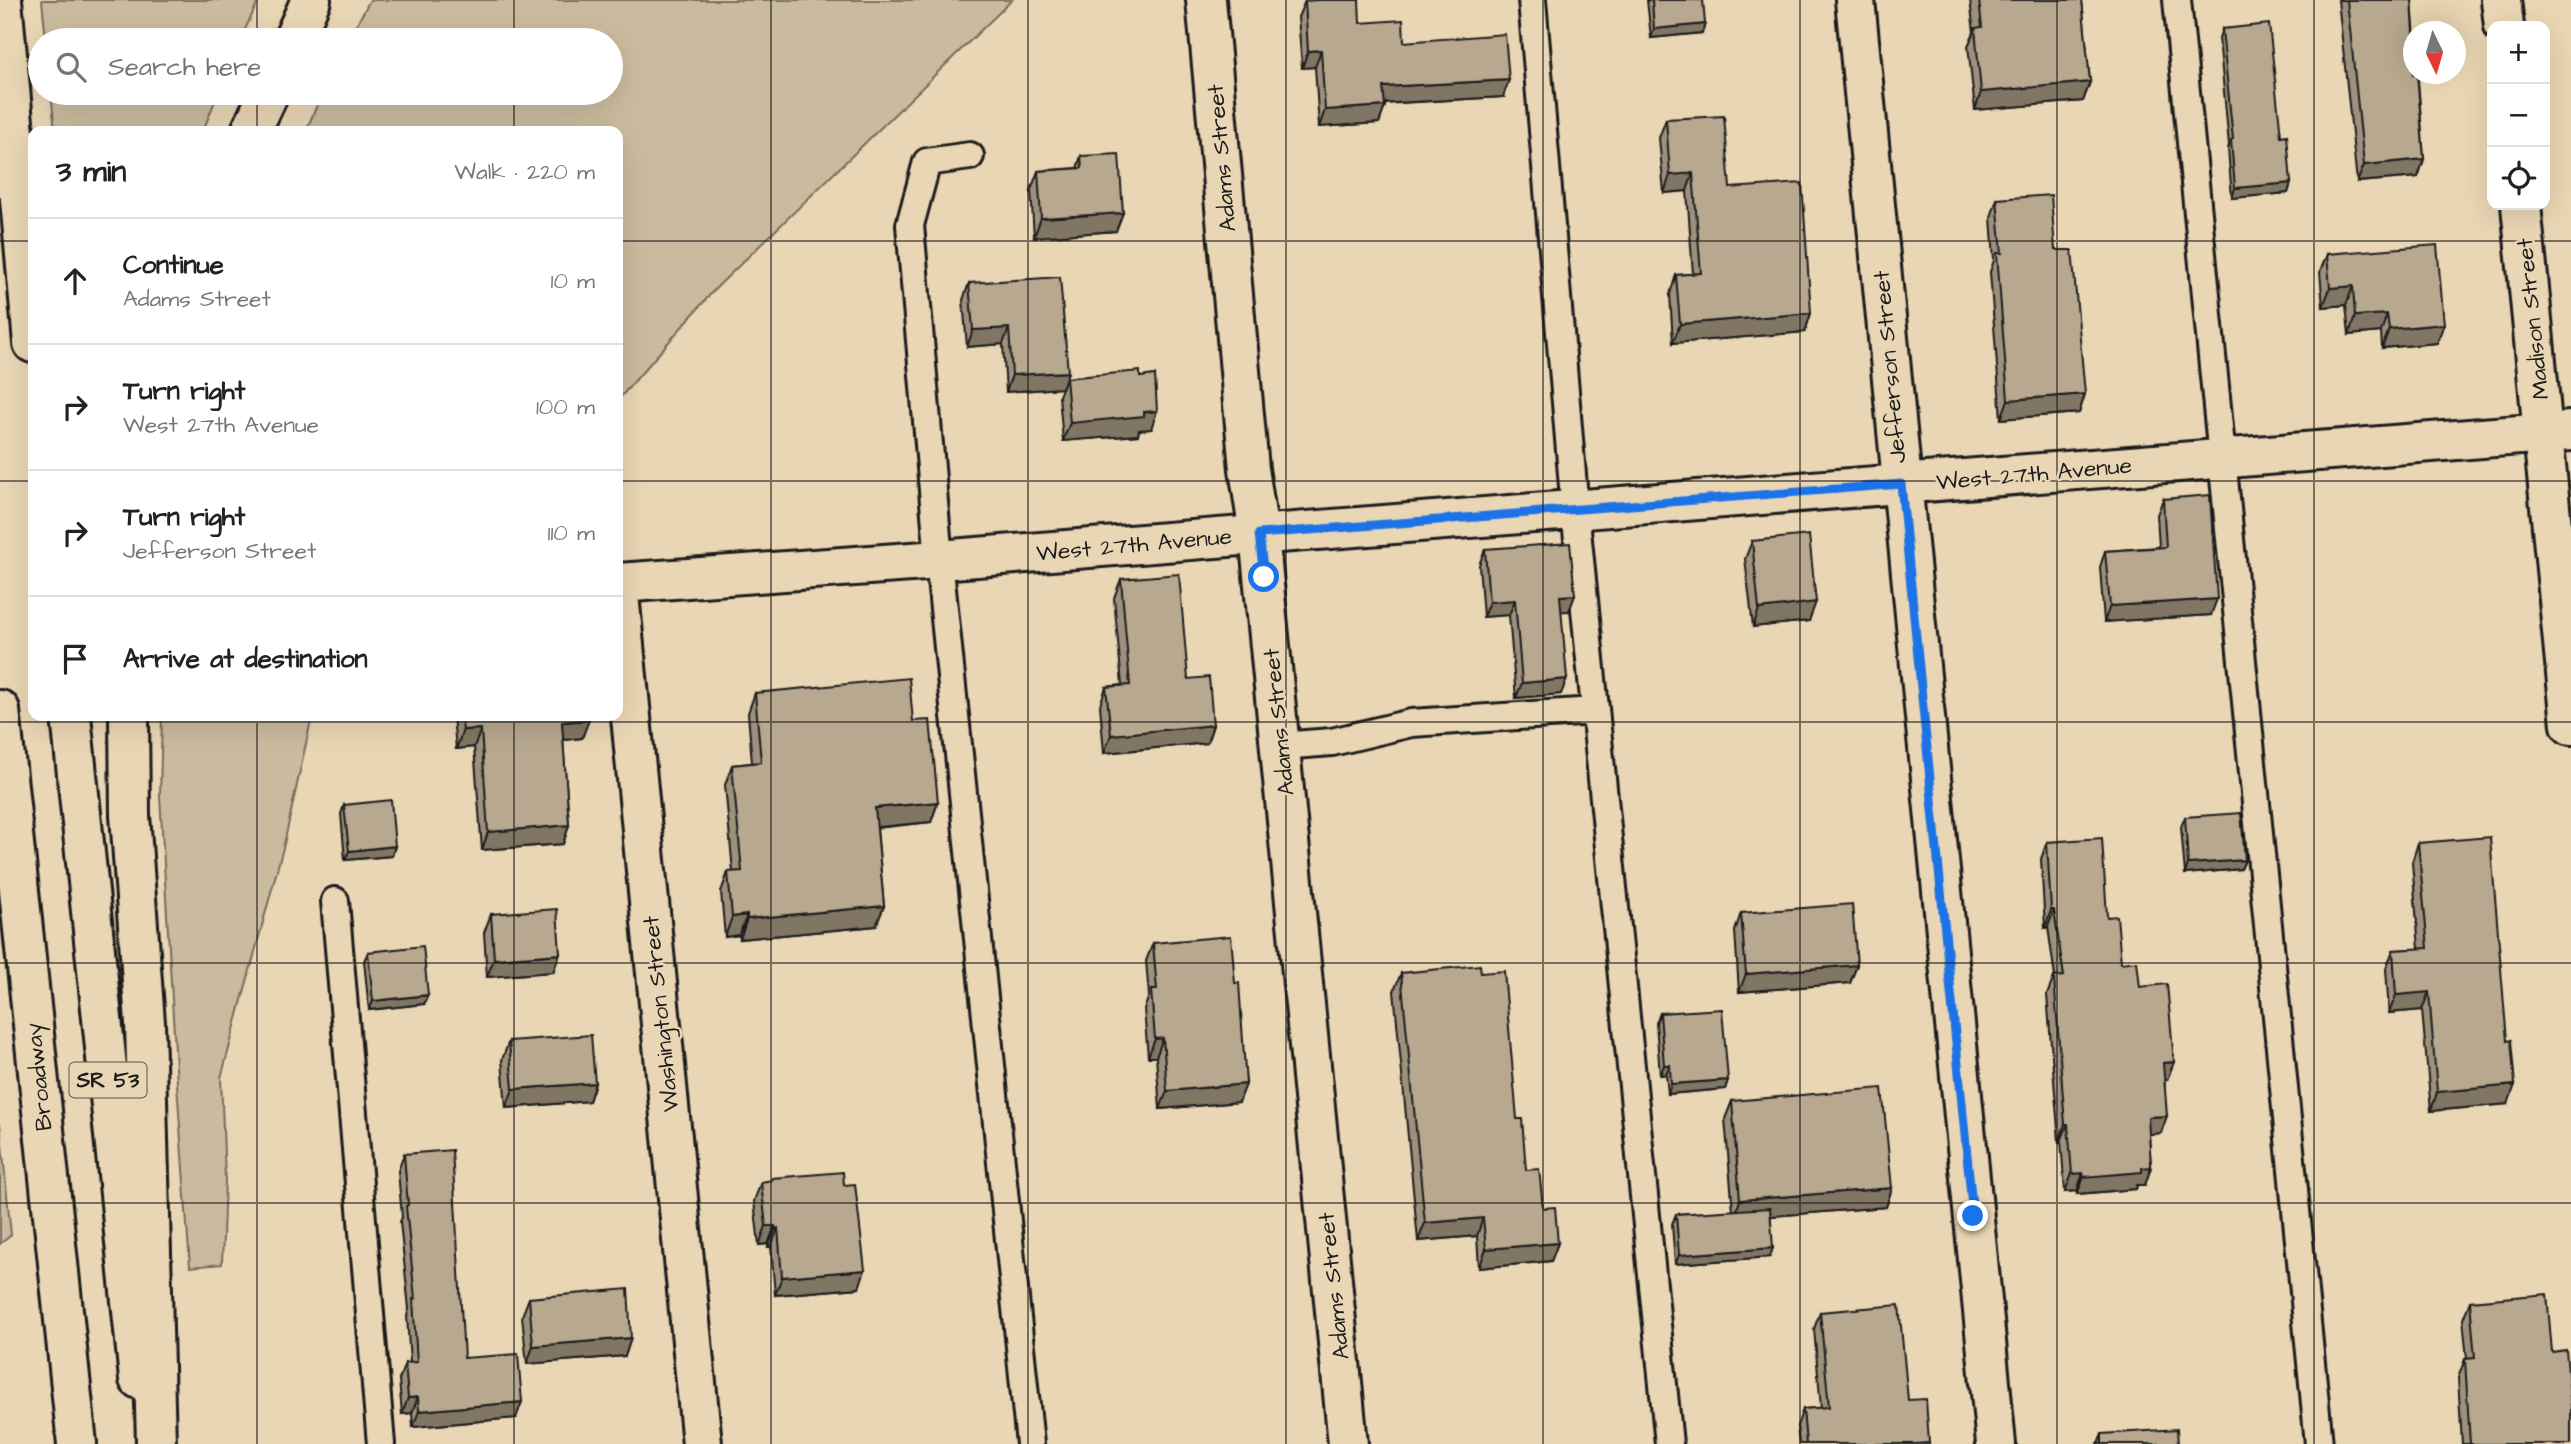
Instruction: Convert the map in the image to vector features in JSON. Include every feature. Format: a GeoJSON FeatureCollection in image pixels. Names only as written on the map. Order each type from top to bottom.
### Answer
{"type":"FeatureCollection","features":[{"type":"Feature","properties":{"kind":"main road"},"geometry":{"type":"LineString","coordinates":[[2,0],[8,177],[28,311]]}},
{"type":"Feature","properties":{"kind":"main road"},"geometry":{"type":"LineString","coordinates":[[298,28],[311,0]]}},
{"type":"Feature","properties":{"kind":"main road","name":"Adams Street"},"geometry":{"type":"LineString","coordinates":[[1206,0],[1249,470],[1259,534],[1348,1444]]}},
{"type":"Feature","properties":{"kind":"main road","name":"Jefferson Street"},"geometry":{"type":"LineString","coordinates":[[1855,0],[1996,1444]]}},
{"type":"Feature","properties":{"kind":"main road"},"geometry":{"type":"LineString","coordinates":[[2501,0],[2503,21]]}},
{"type":"Feature","properties":{"kind":"main road"},"geometry":{"type":"LineString","coordinates":[[253,126],[263,105]]}},
{"type":"Feature","properties":{"kind":"main road","name":"Madison Street"},"geometry":{"type":"LineString","coordinates":[[2522,210],[2557,432],[2571,725]]}},
{"type":"Feature","properties":{"kind":"main road","name":"West 27th Avenue"},"geometry":{"type":"LineString","coordinates":[[623,583],[2557,432]]}},
{"type":"Feature","properties":{"kind":"main road","name":"Washington Street"},"geometry":{"type":"LineString","coordinates":[[623,634],[702,1444]]}},
{"type":"Feature","properties":{"kind":"main road","name":"Broadway"},"geometry":{"type":"LineString","coordinates":[[0,710],[77,1444]]}},
{"type":"Feature","properties":{"kind":"main road","name":"SR 53"},"geometry":{"type":"LineString","coordinates":[[72,721],[145,1444]]}},
{"type":"Feature","properties":{"kind":"main road"},"geometry":{"type":"LineString","coordinates":[[129,721],[131,815],[145,1023],[156,1444]]}},
{"type":"Feature","properties":{"kind":"lane"},"geometry":{"type":"LineString","coordinates":[[1531,0],[1575,510],[1669,1444]]}},
{"type":"Feature","properties":{"kind":"lane"},"geometry":{"type":"LineString","coordinates":[[2177,0],[2319,1444]]}},
{"type":"Feature","properties":{"kind":"lane"},"geometry":{"type":"LineString","coordinates":[[970,156],[927,162],[910,225],[939,560],[1030,1444]]}},
{"type":"Feature","properties":{"kind":"lane"},"geometry":{"type":"LineString","coordinates":[[1280,746],[1332,742],[1411,723],[1595,711]]}},
{"type":"Feature","properties":{"kind":"lane"},"geometry":{"type":"LineString","coordinates":[[335,901],[381,1444]]}},
{"type":"Feature","properties":{"kind":"shaded area"},"geometry":{"type":"Polygon","coordinates":[[[42,0],[259,0],[246,28],[45,28],[42,0]]]}},
{"type":"Feature","properties":{"kind":"shaded area"},"geometry":{"type":"Polygon","coordinates":[[[370,0],[1012,0],[715,289],[623,394],[623,126],[308,126],[317,105],[623,105],[623,28],[355,28],[370,0]]]}},
{"type":"Feature","properties":{"kind":"shaded area"},"geometry":{"type":"Polygon","coordinates":[[[52,105],[213,105],[205,126],[54,126],[52,105]]]}},
{"type":"Feature","properties":{"kind":"shaded area"},"geometry":{"type":"Polygon","coordinates":[[[162,721],[311,721],[284,844],[221,1078],[225,1179],[222,1264],[190,1267],[160,796],[162,721]]]}},
{"type":"Feature","properties":{"kind":"shaded area"},"geometry":{"type":"Polygon","coordinates":[[[0,1124],[11,1235],[0,1244],[0,1124]]]}},
{"type":"Feature","properties":{"kind":"building"},"geometry":{"type":"Polygon","coordinates":[[[1359,0],[1360,23],[1403,20],[1404,42],[1505,34],[1509,80],[1383,87],[1385,106],[1325,110],[1321,50],[1308,51],[1305,1],[1359,0]]]}},
{"type":"Feature","properties":{"kind":"building"},"geometry":{"type":"Polygon","coordinates":[[[1652,0],[1703,0],[1705,24],[1654,29],[1652,0]]]}},
{"type":"Feature","properties":{"kind":"building"},"geometry":{"type":"Polygon","coordinates":[[[1979,0],[2082,0],[2090,82],[1981,92],[1975,28],[1982,27],[1979,0]]]}},
{"type":"Feature","properties":{"kind":"building"},"geometry":{"type":"Polygon","coordinates":[[[2347,0],[2412,0],[2413,21],[2403,21],[2403,84],[2418,84],[2424,159],[2364,165],[2347,0]]]}},
{"type":"Feature","properties":{"kind":"building"},"geometry":{"type":"Polygon","coordinates":[[[2269,24],[2281,136],[2287,135],[2291,183],[2235,188],[2222,29],[2269,24]]]}},
{"type":"Feature","properties":{"kind":"building"},"geometry":{"type":"Polygon","coordinates":[[[1724,116],[1730,188],[1802,183],[1811,313],[1680,324],[1676,275],[1701,273],[1693,173],[1670,175],[1666,119],[1724,116]]]}},
{"type":"Feature","properties":{"kind":"building"},"geometry":{"type":"Polygon","coordinates":[[[1119,154],[1123,213],[1041,218],[1038,171],[1082,168],[1081,156],[1119,154]]]}},
{"type":"Feature","properties":{"kind":"building"},"geometry":{"type":"Polygon","coordinates":[[[2051,195],[2055,250],[2072,250],[2085,394],[2008,400],[1997,253],[2002,253],[1997,199],[2051,195]]]}},
{"type":"Feature","properties":{"kind":"building"},"geometry":{"type":"Polygon","coordinates":[[[2437,245],[2444,324],[2389,329],[2387,314],[2355,316],[2353,286],[2330,288],[2327,254],[2437,245]]]}},
{"type":"Feature","properties":{"kind":"building"},"geometry":{"type":"Polygon","coordinates":[[[1060,277],[1068,372],[1012,375],[1009,328],[973,330],[969,283],[1060,277]]]}},
{"type":"Feature","properties":{"kind":"building"},"geometry":{"type":"Polygon","coordinates":[[[1140,371],[1140,377],[1155,375],[1157,411],[1144,412],[1144,416],[1070,423],[1066,378],[1140,371]]]}},
{"type":"Feature","properties":{"kind":"building"},"geometry":{"type":"Polygon","coordinates":[[[2210,495],[2217,599],[2110,606],[2105,551],[2166,547],[2163,499],[2210,495]]]}},
{"type":"Feature","properties":{"kind":"building"},"geometry":{"type":"Polygon","coordinates":[[[1809,535],[1816,602],[1759,609],[1752,541],[1809,535]]]}},
{"type":"Feature","properties":{"kind":"building"},"geometry":{"type":"Polygon","coordinates":[[[1570,543],[1575,595],[1560,596],[1567,679],[1522,683],[1515,600],[1489,602],[1485,549],[1570,543]]]}},
{"type":"Feature","properties":{"kind":"building"},"geometry":{"type":"Polygon","coordinates":[[[1179,574],[1188,679],[1209,677],[1213,725],[1111,735],[1106,687],[1130,685],[1121,579],[1179,574]]]}},
{"type":"Feature","properties":{"kind":"building"},"geometry":{"type":"Polygon","coordinates":[[[909,678],[913,721],[930,720],[938,802],[875,808],[884,906],[747,919],[747,915],[732,917],[728,872],[742,871],[732,765],[761,762],[755,693],[909,678]]]}},
{"type":"Feature","properties":{"kind":"building"},"geometry":{"type":"Polygon","coordinates":[[[462,721],[576,721],[562,722],[569,825],[488,832],[481,729],[463,730],[462,721]]]}},
{"type":"Feature","properties":{"kind":"building"},"geometry":{"type":"Polygon","coordinates":[[[391,800],[395,846],[349,851],[344,805],[391,800]]]}},
{"type":"Feature","properties":{"kind":"building"},"geometry":{"type":"Polygon","coordinates":[[[2241,813],[2245,860],[2188,864],[2185,817],[2241,813]]]}},
{"type":"Feature","properties":{"kind":"building"},"geometry":{"type":"Polygon","coordinates":[[[2490,837],[2507,1041],[2511,1040],[2515,1085],[2437,1092],[2429,992],[2396,995],[2393,950],[2428,948],[2418,843],[2490,837]]]}},
{"type":"Feature","properties":{"kind":"building"},"geometry":{"type":"Polygon","coordinates":[[[2102,838],[2107,917],[2117,916],[2121,963],[2137,961],[2140,987],[2167,984],[2174,1062],[2163,1063],[2167,1116],[2148,1117],[2151,1167],[2142,1168],[2142,1172],[2084,1177],[2083,1173],[2072,1174],[2068,1124],[2065,1124],[2054,977],[2064,976],[2054,910],[2051,910],[2047,842],[2102,838]]]}},
{"type":"Feature","properties":{"kind":"building"},"geometry":{"type":"Polygon","coordinates":[[[1852,904],[1857,965],[1746,974],[1741,913],[1852,904]]]}},
{"type":"Feature","properties":{"kind":"building"},"geometry":{"type":"Polygon","coordinates":[[[557,909],[560,954],[494,959],[491,914],[557,909]]]}},
{"type":"Feature","properties":{"kind":"building"},"geometry":{"type":"Polygon","coordinates":[[[1231,936],[1235,983],[1239,983],[1246,1084],[1167,1091],[1163,1038],[1155,1039],[1151,990],[1157,990],[1153,943],[1231,936]]]}},
{"type":"Feature","properties":{"kind":"building"},"geometry":{"type":"Polygon","coordinates":[[[423,946],[428,995],[373,1001],[368,952],[423,946]]]}},
{"type":"Feature","properties":{"kind":"building"},"geometry":{"type":"Polygon","coordinates":[[[1480,965],[1481,973],[1504,971],[1517,1119],[1522,1119],[1526,1170],[1539,1169],[1543,1208],[1555,1207],[1558,1243],[1486,1249],[1483,1218],[1425,1223],[1401,973],[1480,965]]]}},
{"type":"Feature","properties":{"kind":"building"},"geometry":{"type":"Polygon","coordinates":[[[1722,1009],[1728,1080],[1671,1084],[1670,1065],[1664,1065],[1660,1013],[1722,1009]]]}},
{"type":"Feature","properties":{"kind":"building"},"geometry":{"type":"Polygon","coordinates":[[[591,1035],[595,1083],[513,1089],[509,1041],[591,1035]]]}},
{"type":"Feature","properties":{"kind":"building"},"geometry":{"type":"Polygon","coordinates":[[[1882,1088],[1892,1188],[1740,1200],[1732,1101],[1882,1088]]]}},
{"type":"Feature","properties":{"kind":"building"},"geometry":{"type":"Polygon","coordinates":[[[452,1150],[464,1358],[518,1354],[522,1402],[419,1411],[418,1397],[408,1398],[405,1363],[417,1362],[404,1154],[452,1150]]]}},
{"type":"Feature","properties":{"kind":"building"},"geometry":{"type":"Polygon","coordinates":[[[843,1172],[844,1185],[855,1184],[865,1270],[782,1277],[778,1228],[766,1226],[761,1182],[772,1178],[843,1172]]]}},
{"type":"Feature","properties":{"kind":"building"},"geometry":{"type":"Polygon","coordinates":[[[1770,1208],[1773,1248],[1679,1255],[1676,1214],[1770,1208]]]}},
{"type":"Feature","properties":{"kind":"building"},"geometry":{"type":"Polygon","coordinates":[[[628,1289],[631,1338],[533,1346],[529,1298],[628,1289]]]}},
{"type":"Feature","properties":{"kind":"building"},"geometry":{"type":"Polygon","coordinates":[[[2547,1294],[2552,1352],[2566,1350],[2571,1444],[2470,1444],[2465,1359],[2475,1358],[2470,1301],[2547,1294]]]}},
{"type":"Feature","properties":{"kind":"building"},"geometry":{"type":"Polygon","coordinates":[[[1899,1305],[1908,1400],[1926,1399],[1929,1443],[1806,1444],[1803,1409],[1829,1407],[1820,1312],[1899,1305]]]}},
{"type":"Feature","properties":{"kind":"building"},"geometry":{"type":"Polygon","coordinates":[[[2177,1429],[2178,1444],[2102,1444],[2102,1434],[2177,1429]]]}},
{"type":"Feature","properties":{"kind":"route"},"geometry":{"type":"LineString","coordinates":[[1264,577],[1259,534],[1901,484],[1973,1216]]}}]}
